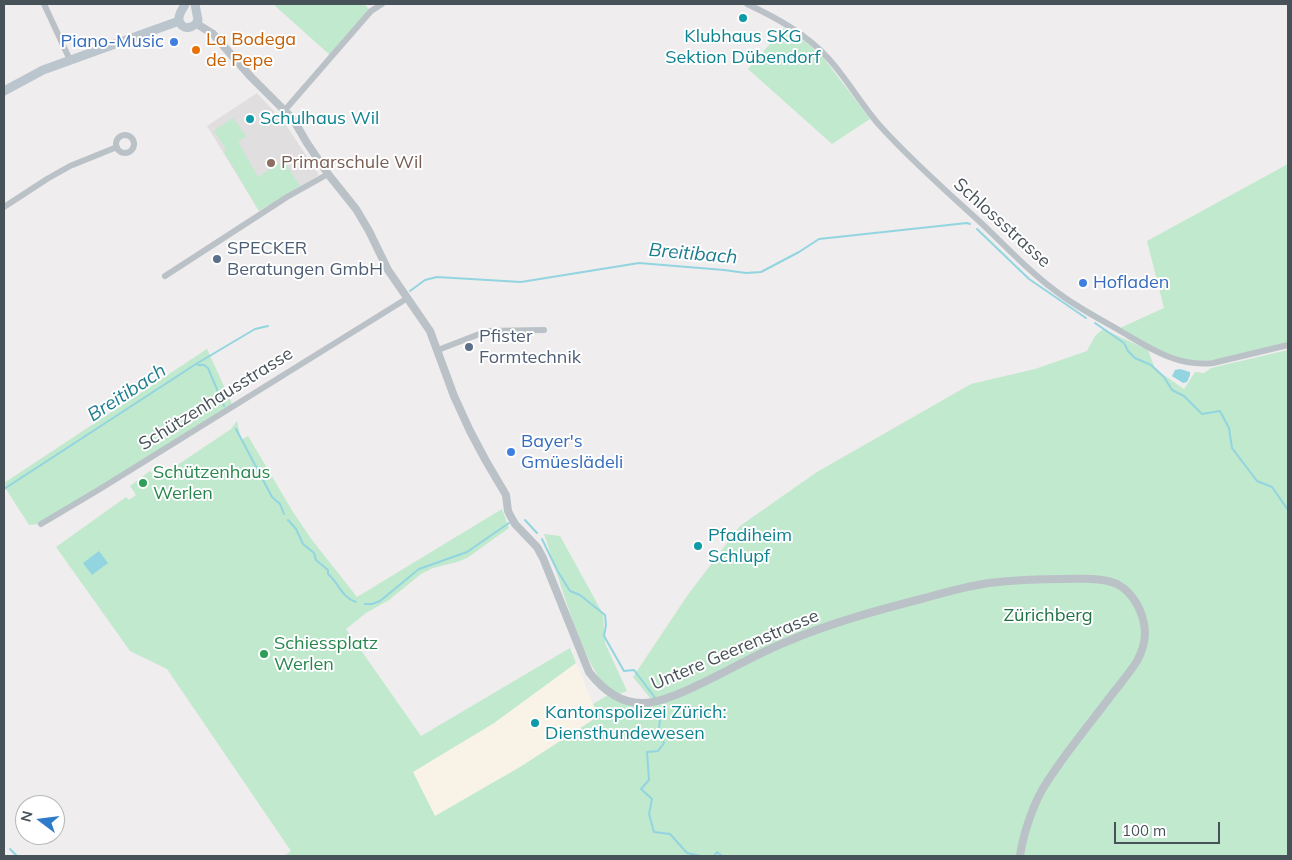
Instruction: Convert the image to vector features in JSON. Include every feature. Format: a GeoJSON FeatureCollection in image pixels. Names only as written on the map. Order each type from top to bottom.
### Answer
{"type":"FeatureCollection","features":[{"type":"Feature","properties":{"kind":"main road"},"geometry":{"type":"LineString","coordinates":[[185,4],[179,21],[182,26],[187,28],[197,24],[199,17],[195,4]]}},
{"type":"Feature","properties":{"kind":"main road"},"geometry":{"type":"LineString","coordinates":[[4,91],[42,70],[179,21]]}},
{"type":"Feature","properties":{"kind":"street"},"geometry":{"type":"LineString","coordinates":[[44,4],[70,60]]}},
{"type":"Feature","properties":{"kind":"street"},"geometry":{"type":"LineString","coordinates":[[285,110],[371,11],[382,4]]}},
{"type":"Feature","properties":{"kind":"street","name":"Schlossstrasse"},"geometry":{"type":"LineString","coordinates":[[747,4],[782,22],[817,46],[830,60],[880,126],[897,144],[943,189],[1060,294],[1151,348],[1180,362],[1213,364],[1288,346]]}},
{"type":"Feature","properties":{"kind":"street","name":"Untere Geerenstrasse"},"geometry":{"type":"LineString","coordinates":[[197,24],[212,34],[251,77],[285,110],[328,174],[356,209],[388,270],[406,299],[423,320],[438,350],[454,396],[470,431],[506,495],[508,511],[511,517],[515,524],[537,547],[543,558],[589,672],[604,689],[615,697],[645,704],[663,700],[693,688],[792,639],[886,608],[986,583],[1012,580],[1093,579],[1112,582],[1124,589],[1137,604],[1143,617],[1145,635],[1143,647],[1130,672],[1045,784],[1024,836],[1020,856]]}},
{"type":"Feature","properties":{"kind":"street"},"geometry":{"type":"LineString","coordinates":[[4,207],[70,166],[117,148]]}},
{"type":"Feature","properties":{"kind":"street"},"geometry":{"type":"LineString","coordinates":[[164,276],[287,197],[328,174]]}},
{"type":"Feature","properties":{"kind":"street","name":"Schützenhausstrasse"},"geometry":{"type":"LineString","coordinates":[[41,524],[406,299]]}},
{"type":"Feature","properties":{"kind":"street"},"geometry":{"type":"LineString","coordinates":[[438,350],[487,331],[544,330]]}},
{"type":"Feature","properties":{"kind":"shaded area","name":"Primarschule Wil"},"geometry":{"type":"Polygon","coordinates":[[[257,93],[284,122],[319,175],[259,211],[207,126],[257,93]]]}},
{"type":"Feature","properties":{"kind":"shaded area"},"geometry":{"type":"Polygon","coordinates":[[[576,663],[599,715],[520,767],[435,816],[412,772],[494,723],[576,663]]]}},
{"type":"Feature","properties":{"kind":"green space"},"geometry":{"type":"Polygon","coordinates":[[[273,4],[364,4],[371,11],[331,56],[273,4]]]}},
{"type":"Feature","properties":{"kind":"green space"},"geometry":{"type":"Polygon","coordinates":[[[784,28],[806,42],[823,57],[870,119],[832,144],[748,69],[784,28]]]}},
{"type":"Feature","properties":{"kind":"green space"},"geometry":{"type":"Polygon","coordinates":[[[233,118],[246,136],[238,142],[258,177],[284,161],[300,186],[259,211],[224,152],[226,149],[214,131],[233,118]]]}},
{"type":"Feature","properties":{"kind":"green space"},"geometry":{"type":"Polygon","coordinates":[[[1288,164],[1288,343],[1227,358],[1195,361],[1167,354],[1120,328],[1164,308],[1147,241],[1288,164]]]}},
{"type":"Feature","properties":{"kind":"green space","name":"Zürichberg"},"geometry":{"type":"Polygon","coordinates":[[[1103,329],[1148,350],[1155,369],[1184,389],[1195,372],[1204,373],[1211,368],[1288,350],[1288,856],[284,856],[291,851],[167,669],[130,651],[56,547],[126,497],[129,500],[136,495],[130,486],[150,471],[155,477],[173,468],[231,429],[237,421],[241,440],[248,436],[293,512],[312,540],[357,597],[502,509],[509,528],[467,558],[433,568],[421,574],[389,600],[366,613],[346,629],[421,736],[570,648],[576,663],[494,723],[413,772],[435,816],[520,767],[599,716],[593,704],[610,694],[598,677],[579,638],[544,534],[560,536],[603,614],[605,643],[627,691],[617,695],[638,700],[651,699],[633,677],[687,596],[740,526],[817,472],[971,384],[1035,369],[1087,351],[1095,336],[1103,329]]]}},
{"type":"Feature","properties":{"kind":"green space"},"geometry":{"type":"Polygon","coordinates":[[[207,349],[233,406],[41,524],[29,525],[4,486],[4,483],[207,349]]]}},
{"type":"Feature","properties":{"kind":"water"},"geometry":{"type":"Polygon","coordinates":[[[1180,369],[1190,372],[1187,382],[1183,383],[1172,376],[1175,370],[1180,369]]]}},
{"type":"Feature","properties":{"kind":"water"},"geometry":{"type":"Polygon","coordinates":[[[99,551],[108,563],[92,575],[83,563],[99,551]]]}},
{"type":"Feature","properties":{"kind":"waterway","name":"Breitibach"},"geometry":{"type":"LineString","coordinates":[[410,291],[425,280],[437,277],[521,282],[639,263],[746,273],[761,272],[819,239],[970,224]]}},
{"type":"Feature","properties":{"kind":"waterway","name":"Breitibach"},"geometry":{"type":"LineString","coordinates":[[977,229],[1029,279],[1086,318]]}},
{"type":"Feature","properties":{"kind":"waterway"},"geometry":{"type":"LineString","coordinates":[[1095,323],[1124,343],[1128,351],[1135,358],[1151,365],[1164,377],[1172,390],[1184,396],[1202,414],[1220,411],[1229,428],[1232,448],[1257,481],[1272,487],[1288,510]]}},
{"type":"Feature","properties":{"kind":"waterway","name":"Breitibach"},"geometry":{"type":"LineString","coordinates":[[4,489],[196,364],[255,329],[268,326]]}},
{"type":"Feature","properties":{"kind":"waterway"},"geometry":{"type":"LineString","coordinates":[[198,365],[204,365],[208,368],[224,406]]}},
{"type":"Feature","properties":{"kind":"waterway"},"geometry":{"type":"LineString","coordinates":[[236,429],[272,497],[280,504],[284,514]]}},
{"type":"Feature","properties":{"kind":"waterway"},"geometry":{"type":"LineString","coordinates":[[288,520],[296,529],[303,544],[314,553],[316,560],[328,570],[328,574],[343,593],[356,602]]}},
{"type":"Feature","properties":{"kind":"waterway"},"geometry":{"type":"LineString","coordinates":[[525,520],[537,533]]}},
{"type":"Feature","properties":{"kind":"waterway"},"geometry":{"type":"LineString","coordinates":[[365,604],[380,601],[419,569],[467,552],[509,523]]}},
{"type":"Feature","properties":{"kind":"waterway"},"geometry":{"type":"LineString","coordinates":[[542,539],[570,591],[580,595],[605,615],[604,636],[624,671],[634,670],[656,699]]}},
{"type":"Feature","properties":{"kind":"waterway"},"geometry":{"type":"LineString","coordinates":[[661,710],[659,729],[664,743],[658,751],[647,752],[649,780],[641,789],[652,799],[649,814],[654,832],[670,834],[687,853],[701,856]]}},
{"type":"Feature","properties":{"kind":"waterway"},"geometry":{"type":"LineString","coordinates":[[10,849],[17,856]]}},
{"type":"Feature","properties":{"kind":"waterway"},"geometry":{"type":"LineString","coordinates":[[714,856],[717,852],[722,856]]}},
{"type":"Feature","properties":{"kind":"place","name":"Klubhaus SKG Sektion Dübendorf"},"geometry":{"type":"Point","coordinates":[743,18]}},
{"type":"Feature","properties":{"kind":"place","name":"Piano-Music"},"geometry":{"type":"Point","coordinates":[174,42]}},
{"type":"Feature","properties":{"kind":"place","name":"La Bodega de Pepe"},"geometry":{"type":"Point","coordinates":[196,50]}},
{"type":"Feature","properties":{"kind":"place","name":"Schulhaus Wil"},"geometry":{"type":"Point","coordinates":[250,119]}},
{"type":"Feature","properties":{"kind":"place","name":"Primarschule Wil"},"geometry":{"type":"Point","coordinates":[271,163]}},
{"type":"Feature","properties":{"kind":"place","name":"SPECKER Beratungen GmbH"},"geometry":{"type":"Point","coordinates":[217,259]}},
{"type":"Feature","properties":{"kind":"place","name":"Hofladen"},"geometry":{"type":"Point","coordinates":[1083,283]}},
{"type":"Feature","properties":{"kind":"place","name":"Pfister Formtechnik"},"geometry":{"type":"Point","coordinates":[469,347]}},
{"type":"Feature","properties":{"kind":"place","name":"Bayer's Gmüeslädeli"},"geometry":{"type":"Point","coordinates":[511,452]}},
{"type":"Feature","properties":{"kind":"place","name":"Schützenhaus Werlen"},"geometry":{"type":"Point","coordinates":[143,483]}},
{"type":"Feature","properties":{"kind":"place","name":"Pfadiheim Schlupf"},"geometry":{"type":"Point","coordinates":[698,546]}},
{"type":"Feature","properties":{"kind":"place","name":"Schiessplatz Werlen"},"geometry":{"type":"Point","coordinates":[264,654]}},
{"type":"Feature","properties":{"kind":"place","name":"Kantonspolizei Zürich: Diensthundewesen"},"geometry":{"type":"Point","coordinates":[535,723]}}]}
